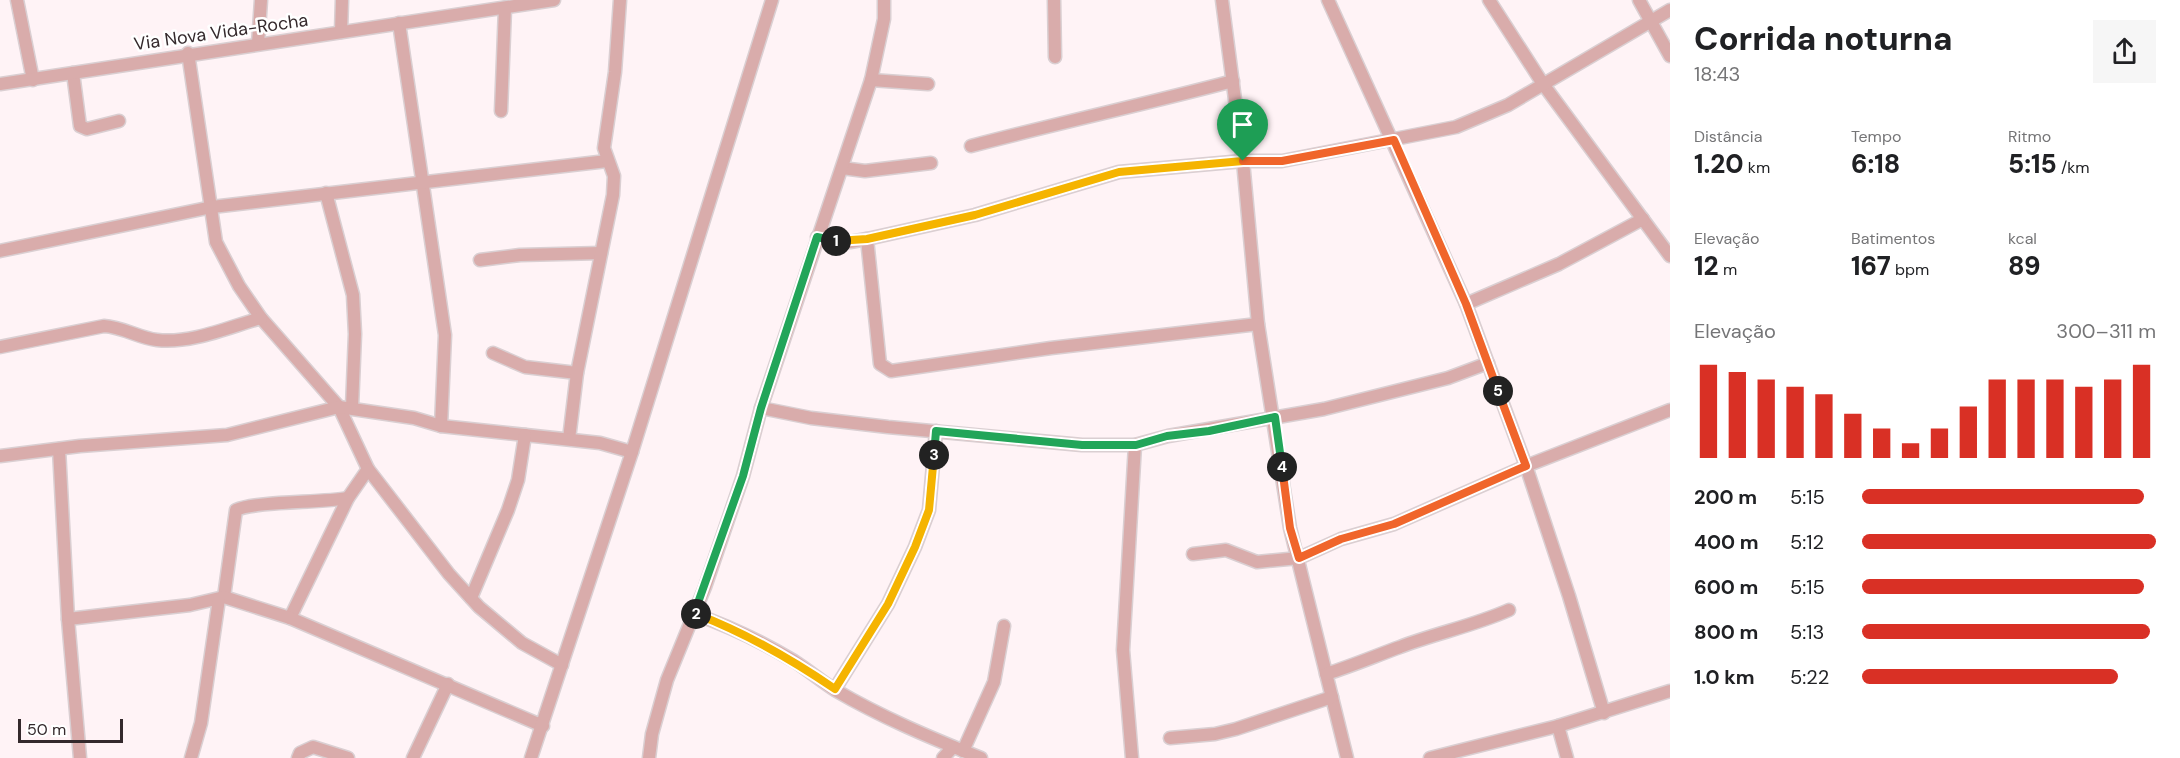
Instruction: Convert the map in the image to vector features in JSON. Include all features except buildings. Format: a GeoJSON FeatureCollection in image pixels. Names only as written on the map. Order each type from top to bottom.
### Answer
{"type":"FeatureCollection","features":[{"type":"Feature","properties":{"kind":"street"},"geometry":{"type":"LineString","coordinates":[[18,0],[33,80]]}},
{"type":"Feature","properties":{"kind":"street"},"geometry":{"type":"LineString","coordinates":[[258,44],[261,0]]}},
{"type":"Feature","properties":{"kind":"street"},"geometry":{"type":"LineString","coordinates":[[341,32],[342,0]]}},
{"type":"Feature","properties":{"kind":"street","name":"Via Nova Vida-Rocha"},"geometry":{"type":"LineString","coordinates":[[0,84],[188,53],[399,23],[476,6],[505,8],[554,0]]}},
{"type":"Feature","properties":{"kind":"street"},"geometry":{"type":"LineString","coordinates":[[569,439],[577,373],[602,252],[614,176],[607,161],[605,137],[615,72],[620,0]]}},
{"type":"Feature","properties":{"kind":"street"},"geometry":{"type":"LineString","coordinates":[[532,757],[632,452],[772,0]]}},
{"type":"Feature","properties":{"kind":"street"},"geometry":{"type":"LineString","coordinates":[[649,758],[652,734],[667,680],[694,614],[743,476],[761,408],[871,80],[884,19],[884,0]]}},
{"type":"Feature","properties":{"kind":"street"},"geometry":{"type":"LineString","coordinates":[[1054,0],[1055,57]]}},
{"type":"Feature","properties":{"kind":"street"},"geometry":{"type":"LineString","coordinates":[[1222,0],[1243,161],[1258,324],[1275,417],[1290,528],[1347,758]]}},
{"type":"Feature","properties":{"kind":"street"},"geometry":{"type":"LineString","coordinates":[[1328,0],[1379,114],[1394,140],[1466,304],[1526,466],[1569,596],[1604,713]]}},
{"type":"Feature","properties":{"kind":"street"},"geometry":{"type":"LineString","coordinates":[[1490,0],[1543,84],[1670,256]]}},
{"type":"Feature","properties":{"kind":"street"},"geometry":{"type":"LineString","coordinates":[[1639,0],[1670,56]]}},
{"type":"Feature","properties":{"kind":"street"},"geometry":{"type":"LineString","coordinates":[[501,111],[505,8]]}},
{"type":"Feature","properties":{"kind":"street"},"geometry":{"type":"LineString","coordinates":[[817,237],[850,242],[867,239],[975,215],[1110,174],[1243,161],[1282,161],[1456,127],[1485,116],[1670,10]]}},
{"type":"Feature","properties":{"kind":"street"},"geometry":{"type":"LineString","coordinates":[[399,23],[445,335],[441,426]]}},
{"type":"Feature","properties":{"kind":"street"},"geometry":{"type":"LineString","coordinates":[[188,53],[216,242],[239,286],[261,318],[339,407],[368,469],[410,527],[471,598],[522,643],[562,665]]}},
{"type":"Feature","properties":{"kind":"street"},"geometry":{"type":"LineString","coordinates":[[73,73],[80,126],[87,129],[119,121]]}},
{"type":"Feature","properties":{"kind":"street"},"geometry":{"type":"LineString","coordinates":[[871,80],[928,84]]}},
{"type":"Feature","properties":{"kind":"street"},"geometry":{"type":"LineString","coordinates":[[971,146],[1067,121],[1125,110],[1233,81]]}},
{"type":"Feature","properties":{"kind":"street"},"geometry":{"type":"LineString","coordinates":[[0,251],[212,207],[607,161]]}},
{"type":"Feature","properties":{"kind":"street"},"geometry":{"type":"LineString","coordinates":[[842,168],[865,171],[931,163]]}},
{"type":"Feature","properties":{"kind":"street"},"geometry":{"type":"LineString","coordinates":[[326,193],[353,296],[356,334],[352,407]]}},
{"type":"Feature","properties":{"kind":"street"},"geometry":{"type":"LineString","coordinates":[[1466,304],[1559,264],[1643,219]]}},
{"type":"Feature","properties":{"kind":"street"},"geometry":{"type":"LineString","coordinates":[[867,239],[880,364],[891,371],[1052,348],[1258,324]]}},
{"type":"Feature","properties":{"kind":"street"},"geometry":{"type":"LineString","coordinates":[[480,260],[520,255],[602,252]]}},
{"type":"Feature","properties":{"kind":"street"},"geometry":{"type":"LineString","coordinates":[[0,347],[104,326],[121,327],[153,340],[179,340],[261,318]]}},
{"type":"Feature","properties":{"kind":"street"},"geometry":{"type":"LineString","coordinates":[[493,353],[525,367],[577,373]]}},
{"type":"Feature","properties":{"kind":"street"},"geometry":{"type":"LineString","coordinates":[[761,408],[811,418],[936,431],[1082,445],[1136,445],[1167,436],[1209,431],[1324,409],[1448,378],[1488,363]]}},
{"type":"Feature","properties":{"kind":"street"},"geometry":{"type":"LineString","coordinates":[[0,456],[226,435],[339,407],[352,407],[441,426],[600,443],[632,452]]}},
{"type":"Feature","properties":{"kind":"street"},"geometry":{"type":"LineString","coordinates":[[1193,554],[1226,550],[1257,562],[1299,558],[1341,539],[1394,524],[1526,466],[1670,410]]}},
{"type":"Feature","properties":{"kind":"street"},"geometry":{"type":"LineString","coordinates":[[835,689],[888,604],[919,538],[929,510],[936,431]]}},
{"type":"Feature","properties":{"kind":"street"},"geometry":{"type":"LineString","coordinates":[[471,598],[508,510],[518,480],[525,435]]}},
{"type":"Feature","properties":{"kind":"street"},"geometry":{"type":"LineString","coordinates":[[1132,758],[1122,650],[1136,445]]}},
{"type":"Feature","properties":{"kind":"street"},"geometry":{"type":"LineString","coordinates":[[59,449],[68,619],[80,758]]}},
{"type":"Feature","properties":{"kind":"street"},"geometry":{"type":"LineString","coordinates":[[290,618],[348,498],[368,469]]}},
{"type":"Feature","properties":{"kind":"street"},"geometry":{"type":"LineString","coordinates":[[191,758],[201,723],[236,510],[253,506],[319,503],[348,498]]}},
{"type":"Feature","properties":{"kind":"street"},"geometry":{"type":"LineString","coordinates":[[68,619],[101,617],[222,598],[290,618],[543,726]]}},
{"type":"Feature","properties":{"kind":"street"},"geometry":{"type":"LineString","coordinates":[[1326,674],[1357,665],[1400,646],[1482,622],[1509,610]]}},
{"type":"Feature","properties":{"kind":"street"},"geometry":{"type":"LineString","coordinates":[[694,614],[729,627],[794,661],[835,689],[981,758]]}},
{"type":"Feature","properties":{"kind":"street"},"geometry":{"type":"LineString","coordinates":[[944,758],[958,749],[994,682],[1004,626]]}},
{"type":"Feature","properties":{"kind":"street"},"geometry":{"type":"LineString","coordinates":[[413,758],[448,684]]}},
{"type":"Feature","properties":{"kind":"street"},"geometry":{"type":"LineString","coordinates":[[1430,758],[1558,726],[1670,691]]}},
{"type":"Feature","properties":{"kind":"street"},"geometry":{"type":"LineString","coordinates":[[1170,738],[1215,734],[1236,729],[1332,697]]}},
{"type":"Feature","properties":{"kind":"street"},"geometry":{"type":"LineString","coordinates":[[1558,726],[1567,758]]}},
{"type":"Feature","properties":{"kind":"street"},"geometry":{"type":"LineString","coordinates":[[298,758],[300,753],[313,747],[348,758]]}},
{"type":"Feature","properties":{"kind":"route"},"geometry":{"type":"LineString","coordinates":[[1394,140],[1428,223],[1466,304],[1526,466],[1394,524],[1341,539],[1299,558],[1290,528],[1275,417],[1209,431],[1167,436],[1136,445],[1082,445],[936,431],[929,510],[915,547],[888,604],[835,689],[794,661],[764,645],[729,627],[694,614],[743,476],[761,408],[817,237],[850,242],[867,239],[975,215],[1060,187],[1119,172],[1243,161],[1282,161],[1394,140]]}}]}
